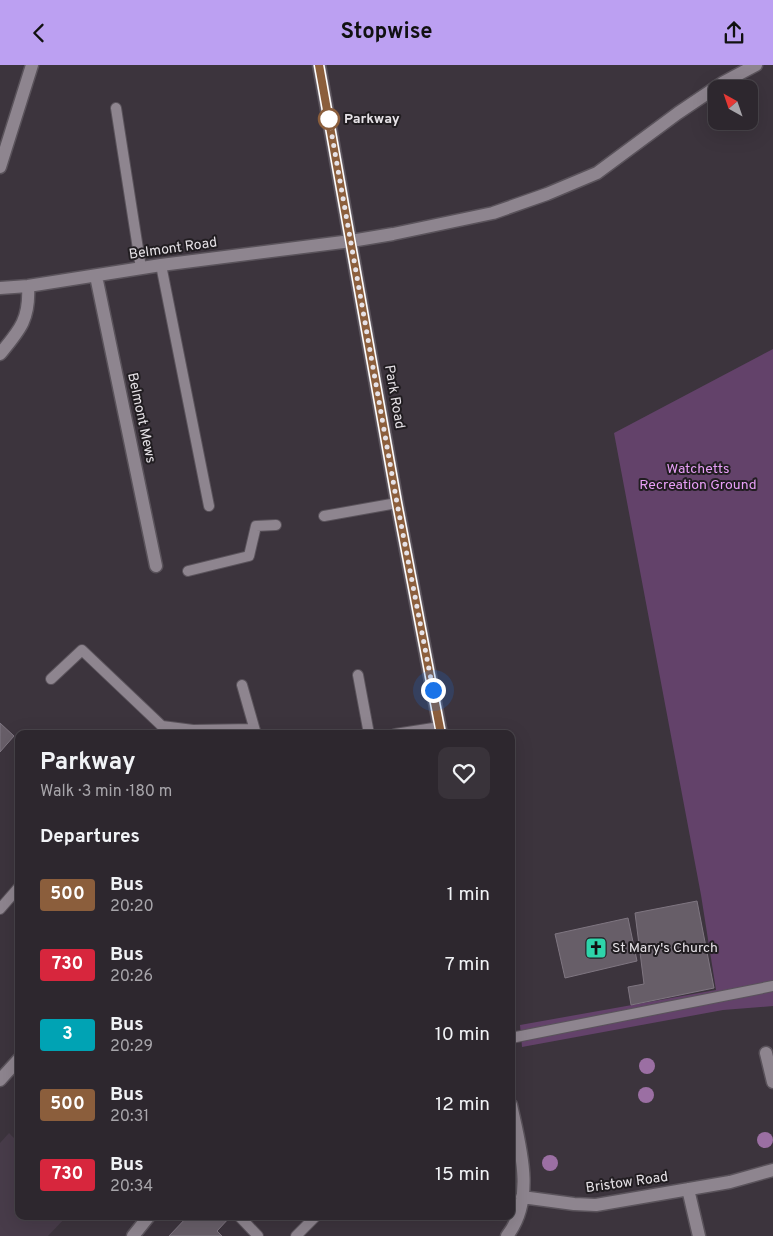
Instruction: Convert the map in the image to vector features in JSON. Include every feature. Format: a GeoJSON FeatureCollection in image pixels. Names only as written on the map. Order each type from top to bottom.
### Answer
{"type":"FeatureCollection","features":[{"type":"Feature","properties":{"kind":"street"},"geometry":{"type":"LineString","coordinates":[[0,167],[32,65]]}},
{"type":"Feature","properties":{"kind":"street","name":"Park Road"},"geometry":{"type":"LineString","coordinates":[[319,65],[397,503],[441,730]]}},
{"type":"Feature","properties":{"kind":"street"},"geometry":{"type":"LineString","coordinates":[[351,241],[493,213],[547,194],[597,173],[678,113],[724,82],[753,66]]}},
{"type":"Feature","properties":{"kind":"street","name":"Belmont Road"},"geometry":{"type":"LineString","coordinates":[[0,288],[28,287],[161,265],[351,241]]}},
{"type":"Feature","properties":{"kind":"street","name":"Belmont Mews"},"geometry":{"type":"LineString","coordinates":[[96,276],[156,567]]}},
{"type":"Feature","properties":{"kind":"street"},"geometry":{"type":"LineString","coordinates":[[0,354],[21,329],[29,305],[28,287]]}},
{"type":"Feature","properties":{"kind":"street"},"geometry":{"type":"LineString","coordinates":[[766,1053],[773,1082]]}},
{"type":"Feature","properties":{"kind":"street"},"geometry":{"type":"LineString","coordinates":[[0,1080],[15,1063]]}},
{"type":"Feature","properties":{"kind":"street"},"geometry":{"type":"LineString","coordinates":[[511,1234],[517,1219],[524,1181],[522,1151],[515,1122]]}},
{"type":"Feature","properties":{"kind":"street"},"geometry":{"type":"LineString","coordinates":[[688,1189],[730,1182],[773,1170]]}},
{"type":"Feature","properties":{"kind":"street","name":"Bristow Road"},"geometry":{"type":"LineString","coordinates":[[522,1197],[567,1204],[596,1205],[688,1189],[699,1236]]}},
{"type":"Feature","properties":{"kind":"street"},"geometry":{"type":"LineString","coordinates":[[133,1236],[145,1220]]}},
{"type":"Feature","properties":{"kind":"lane"},"geometry":{"type":"LineString","coordinates":[[116,108],[141,268]]}},
{"type":"Feature","properties":{"kind":"lane"},"geometry":{"type":"LineString","coordinates":[[161,265],[209,506]]}},
{"type":"Feature","properties":{"kind":"lane"},"geometry":{"type":"LineString","coordinates":[[324,516],[397,503]]}},
{"type":"Feature","properties":{"kind":"lane"},"geometry":{"type":"LineString","coordinates":[[188,571],[249,556],[256,526],[276,525]]}},
{"type":"Feature","properties":{"kind":"lane"},"geometry":{"type":"LineString","coordinates":[[51,679],[82,650],[162,727],[224,730]]}},
{"type":"Feature","properties":{"kind":"lane"},"geometry":{"type":"LineString","coordinates":[[358,675],[368,730]]}},
{"type":"Feature","properties":{"kind":"lane"},"geometry":{"type":"LineString","coordinates":[[242,685],[255,730]]}},
{"type":"Feature","properties":{"kind":"lane"},"geometry":{"type":"LineString","coordinates":[[0,909],[15,892]]}},
{"type":"Feature","properties":{"kind":"lane"},"geometry":{"type":"LineString","coordinates":[[515,1038],[773,986]]}},
{"type":"Feature","properties":{"kind":"lane"},"geometry":{"type":"LineString","coordinates":[[243,1220],[258,1236]]}},
{"type":"Feature","properties":{"kind":"lane"},"geometry":{"type":"LineString","coordinates":[[296,1236],[312,1220]]}},
{"type":"Feature","properties":{"kind":"shaded area"},"geometry":{"type":"Polygon","coordinates":[[[9,1133],[15,1139],[15,1220],[63,1220],[48,1236],[0,1236],[0,1143],[9,1133]]]}},
{"type":"Feature","properties":{"kind":"green space","name":"Watchetts Recreation Ground"},"geometry":{"type":"Polygon","coordinates":[[[773,349],[773,1006],[723,1010],[522,1047],[520,1025],[716,990],[701,895],[614,433],[773,349]]]}},
{"type":"Feature","properties":{"kind":"building"},"geometry":{"type":"Polygon","coordinates":[[[0,723],[14,736],[0,752],[0,723]]]}},
{"type":"Feature","properties":{"kind":"building"},"geometry":{"type":"Polygon","coordinates":[[[697,901],[714,988],[631,1005],[628,987],[644,984],[635,913],[697,901]]]}},
{"type":"Feature","properties":{"kind":"building","name":"St Mary's Church"},"geometry":{"type":"Polygon","coordinates":[[[628,918],[637,961],[565,978],[555,934],[628,918]]]}},
{"type":"Feature","properties":{"kind":"building"},"geometry":{"type":"Polygon","coordinates":[[[184,1220],[227,1220],[217,1231],[222,1236],[169,1236],[184,1220]]]}},
{"type":"Feature","properties":{"kind":"bus line","name":"500"},"geometry":{"type":"LineString","coordinates":[[319,65],[397,503],[440,730]]}},
{"type":"Feature","properties":{"kind":"place","name":"Parkway"},"geometry":{"type":"Point","coordinates":[329,119]}},
{"type":"Feature","properties":{"kind":"place","name":"St Mary's Church"},"geometry":{"type":"Point","coordinates":[596,948]}},
{"type":"Feature","properties":{"kind":"route"},"geometry":{"type":"LineString","coordinates":[[329,119],[397,503],[433,690]]}}]}
